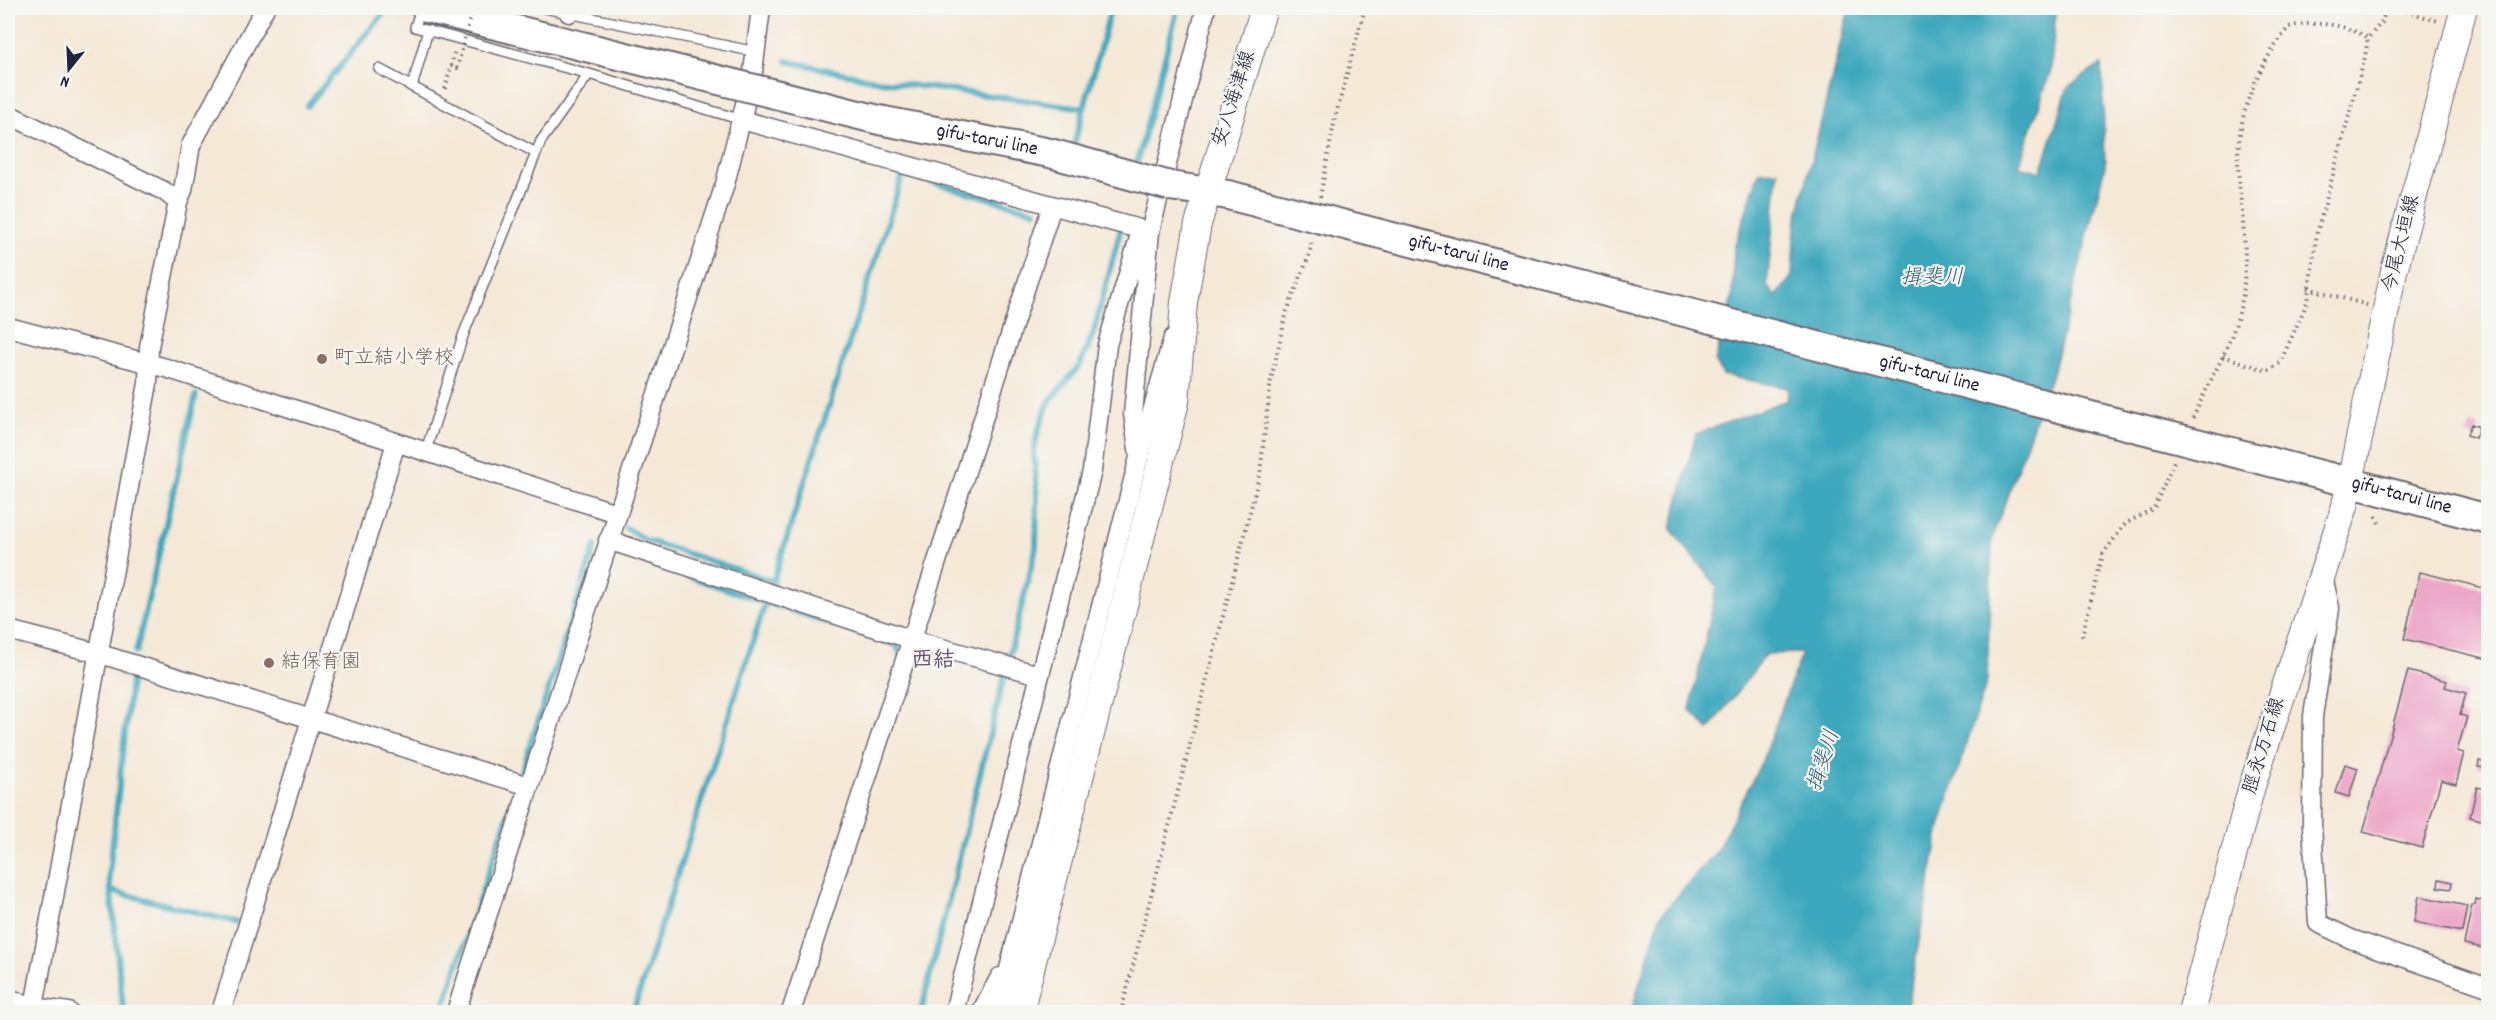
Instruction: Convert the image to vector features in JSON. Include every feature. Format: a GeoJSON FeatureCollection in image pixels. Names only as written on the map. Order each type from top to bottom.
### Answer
{"type":"FeatureCollection","features":[{"type":"Feature","properties":{"kind":"main road","name":"安八海津線"},"geometry":{"type":"LineString","coordinates":[[1020,1012],[1176,402],[1184,302],[1217,193],[1264,8]]}},
{"type":"Feature","properties":{"kind":"main road","name":"今尾大垣線"},"geometry":{"type":"LineString","coordinates":[[2340,480],[2462,18]]}},
{"type":"Feature","properties":{"kind":"main road","name":"gifu-tarui line"},"geometry":{"type":"LineString","coordinates":[[427,19],[588,61],[1050,153],[1170,186],[1217,193],[2488,519]]}},
{"type":"Feature","properties":{"kind":"main road","name":"脛永万石線"},"geometry":{"type":"LineString","coordinates":[[2191,1012],[2252,786],[2278,701],[2324,576],[2340,480]]}},
{"type":"Feature","properties":{"kind":"street"},"geometry":{"type":"LineString","coordinates":[[33,1010],[148,382],[149,347],[191,145],[265,8]]}},
{"type":"Feature","properties":{"kind":"street"},"geometry":{"type":"LineString","coordinates":[[456,1012],[616,513],[725,184],[742,120],[756,52],[761,8]]}},
{"type":"Feature","properties":{"kind":"street"},"geometry":{"type":"LineString","coordinates":[[1139,457],[1132,414],[1150,232],[1206,8]]}},
{"type":"Feature","properties":{"kind":"street"},"geometry":{"type":"LineString","coordinates":[[8,114],[164,190],[178,202]]}},
{"type":"Feature","properties":{"kind":"street"},"geometry":{"type":"LineString","coordinates":[[742,120],[1150,232]]}},
{"type":"Feature","properties":{"kind":"street"},"geometry":{"type":"LineString","coordinates":[[791,1012],[1052,206]]}},
{"type":"Feature","properties":{"kind":"street"},"geometry":{"type":"LineString","coordinates":[[954,1012],[1092,471],[1107,345],[1139,238],[1150,232]]}},
{"type":"Feature","properties":{"kind":"street"},"geometry":{"type":"LineString","coordinates":[[998,1012],[1139,457],[1184,302]]}},
{"type":"Feature","properties":{"kind":"street"},"geometry":{"type":"LineString","coordinates":[[8,327],[148,364],[396,443],[426,450],[616,513]]}},
{"type":"Feature","properties":{"kind":"street"},"geometry":{"type":"LineString","coordinates":[[221,1012],[396,443]]}},
{"type":"Feature","properties":{"kind":"street"},"geometry":{"type":"LineString","coordinates":[[608,540],[913,640],[1039,675]]}},
{"type":"Feature","properties":{"kind":"street"},"geometry":{"type":"LineString","coordinates":[[2324,576],[2330,608],[2313,716],[2312,825],[2318,923],[2351,939],[2488,987]]}},
{"type":"Feature","properties":{"kind":"street"},"geometry":{"type":"LineString","coordinates":[[8,630],[97,653],[529,786]]}},
{"type":"Feature","properties":{"kind":"street"},"geometry":{"type":"LineString","coordinates":[[981,1012],[1013,955]]}},
{"type":"Feature","properties":{"kind":"street"},"geometry":{"type":"LineString","coordinates":[[8,998],[33,1010],[69,1012]]}},
{"type":"Feature","properties":{"kind":"lane"},"geometry":{"type":"LineString","coordinates":[[421,8],[415,27],[427,19]]}},
{"type":"Feature","properties":{"kind":"lane"},"geometry":{"type":"LineString","coordinates":[[544,8],[570,10],[756,52]]}},
{"type":"Feature","properties":{"kind":"lane"},"geometry":{"type":"LineString","coordinates":[[412,87],[427,19]]}},
{"type":"Feature","properties":{"kind":"lane"},"geometry":{"type":"LineString","coordinates":[[426,450],[464,333],[536,153],[588,61],[742,120]]}},
{"type":"Feature","properties":{"kind":"lane"},"geometry":{"type":"LineString","coordinates":[[380,69],[536,153]]}},
{"type":"Feature","properties":{"kind":"path"},"geometry":{"type":"LineString","coordinates":[[445,90],[451,66],[457,68],[473,8]]}},
{"type":"Feature","properties":{"kind":"path"},"geometry":{"type":"LineString","coordinates":[[1320,199],[1335,118],[1365,8]]}},
{"type":"Feature","properties":{"kind":"path"},"geometry":{"type":"LineString","coordinates":[[2223,356],[2268,371],[2280,363],[2307,303],[2317,233],[2366,57],[2368,38],[2382,22],[2386,8]]}},
{"type":"Feature","properties":{"kind":"path"},"geometry":{"type":"LineString","coordinates":[[2395,8],[2462,18]]}},
{"type":"Feature","properties":{"kind":"path"},"geometry":{"type":"LineString","coordinates":[[2191,421],[2229,343],[2244,285],[2238,159],[2247,107],[2256,76],[2289,27],[2306,22],[2331,25],[2358,32],[2368,38]]}},
{"type":"Feature","properties":{"kind":"path"},"geometry":{"type":"LineString","coordinates":[[1121,1012],[1260,473],[1271,379],[1287,312],[1309,256],[1313,233]]}},
{"type":"Feature","properties":{"kind":"path"},"geometry":{"type":"LineString","coordinates":[[2308,288],[2385,310]]}},
{"type":"Feature","properties":{"kind":"path"},"geometry":{"type":"LineString","coordinates":[[2082,636],[2103,554],[2125,524],[2154,508],[2178,453]]}},
{"type":"Feature","properties":{"kind":"path"},"geometry":{"type":"LineString","coordinates":[[2376,516],[2379,523]]}},
{"type":"Feature","properties":{"kind":"water","name":"揖斐川"},"geometry":{"type":"Polygon","coordinates":[[[1849,8],[2056,8],[2051,70],[2019,166],[2041,172],[2068,87],[2102,64],[2105,166],[2052,374],[1992,538],[1987,681],[1940,826],[1906,1012],[1631,1012],[1660,916],[1716,852],[1762,761],[1802,653],[1766,654],[1709,730],[1690,710],[1717,587],[1671,529],[1696,434],[1787,400],[1788,388],[1723,375],[1715,361],[1732,297],[1734,248],[1759,172],[1778,171],[1767,286],[1776,297],[1792,276],[1795,227],[1849,8]]]}},
{"type":"Feature","properties":{"kind":"building"},"geometry":{"type":"Polygon","coordinates":[[[2471,424],[2479,427],[2475,438],[2467,435],[2471,424]]]}},
{"type":"Feature","properties":{"kind":"building"},"geometry":{"type":"Polygon","coordinates":[[[2420,572],[2488,589],[2488,659],[2404,639],[2420,572]]]}},
{"type":"Feature","properties":{"kind":"building"},"geometry":{"type":"Polygon","coordinates":[[[2408,671],[2447,681],[2445,687],[2466,693],[2460,715],[2467,717],[2457,751],[2464,753],[2456,784],[2441,780],[2422,848],[2363,832],[2408,671]]]}},
{"type":"Feature","properties":{"kind":"building"},"geometry":{"type":"Polygon","coordinates":[[[2479,761],[2488,763],[2488,768],[2478,767],[2479,761]]]}},
{"type":"Feature","properties":{"kind":"building"},"geometry":{"type":"Polygon","coordinates":[[[2345,764],[2358,768],[2349,797],[2336,793],[2345,764]]]}},
{"type":"Feature","properties":{"kind":"building"},"geometry":{"type":"Polygon","coordinates":[[[2477,787],[2488,790],[2488,822],[2470,817],[2477,787]]]}},
{"type":"Feature","properties":{"kind":"building"},"geometry":{"type":"Polygon","coordinates":[[[2439,879],[2452,882],[2451,889],[2438,887],[2439,879]]]}},
{"type":"Feature","properties":{"kind":"building"},"geometry":{"type":"Polygon","coordinates":[[[2419,896],[2467,906],[2462,932],[2414,922],[2419,896]]]}},
{"type":"Feature","properties":{"kind":"building"},"geometry":{"type":"Polygon","coordinates":[[[2476,899],[2488,902],[2488,921],[2483,948],[2464,944],[2472,905],[2475,905],[2476,899]]]}},
{"type":"Feature","properties":{"kind":"waterway"},"geometry":{"type":"LineString","coordinates":[[1072,152],[1111,8]]}},
{"type":"Feature","properties":{"kind":"waterway"},"geometry":{"type":"LineString","coordinates":[[1135,169],[1178,8]]}},
{"type":"Feature","properties":{"kind":"waterway"},"geometry":{"type":"LineString","coordinates":[[307,106],[383,14]]}},
{"type":"Feature","properties":{"kind":"waterway"},"geometry":{"type":"LineString","coordinates":[[787,61],[880,81],[1084,108]]}},
{"type":"Feature","properties":{"kind":"waterway"},"geometry":{"type":"LineString","coordinates":[[626,528],[645,540],[773,581],[903,174],[1035,211]]}},
{"type":"Feature","properties":{"kind":"waterway"},"geometry":{"type":"LineString","coordinates":[[921,1012],[1036,548],[1037,496],[1034,453],[1037,434],[1049,402],[1080,365],[1093,334],[1121,228]]}},
{"type":"Feature","properties":{"kind":"waterway"},"geometry":{"type":"LineString","coordinates":[[136,652],[196,395]]}},
{"type":"Feature","properties":{"kind":"waterway"},"geometry":{"type":"LineString","coordinates":[[522,771],[595,546]]}},
{"type":"Feature","properties":{"kind":"waterway"},"geometry":{"type":"LineString","coordinates":[[620,554],[896,645],[901,655]]}},
{"type":"Feature","properties":{"kind":"waterway"},"geometry":{"type":"LineString","coordinates":[[633,1012],[766,601]]}},
{"type":"Feature","properties":{"kind":"waterway"},"geometry":{"type":"LineString","coordinates":[[123,1008],[109,874],[132,671]]}},
{"type":"Feature","properties":{"kind":"waterway"},"geometry":{"type":"LineString","coordinates":[[442,1012],[513,799]]}},
{"type":"Feature","properties":{"kind":"waterway"},"geometry":{"type":"LineString","coordinates":[[111,891],[236,922]]}},
{"type":"Feature","properties":{"kind":"place","name":"町立結小学校"},"geometry":{"type":"Point","coordinates":[322,359]}},
{"type":"Feature","properties":{"kind":"place","name":"結保育園"},"geometry":{"type":"Point","coordinates":[269,663]}},
{"type":"Feature","properties":{"kind":"district","name":"西結"},"geometry":{"type":"Point","coordinates":[933,661]}}]}
